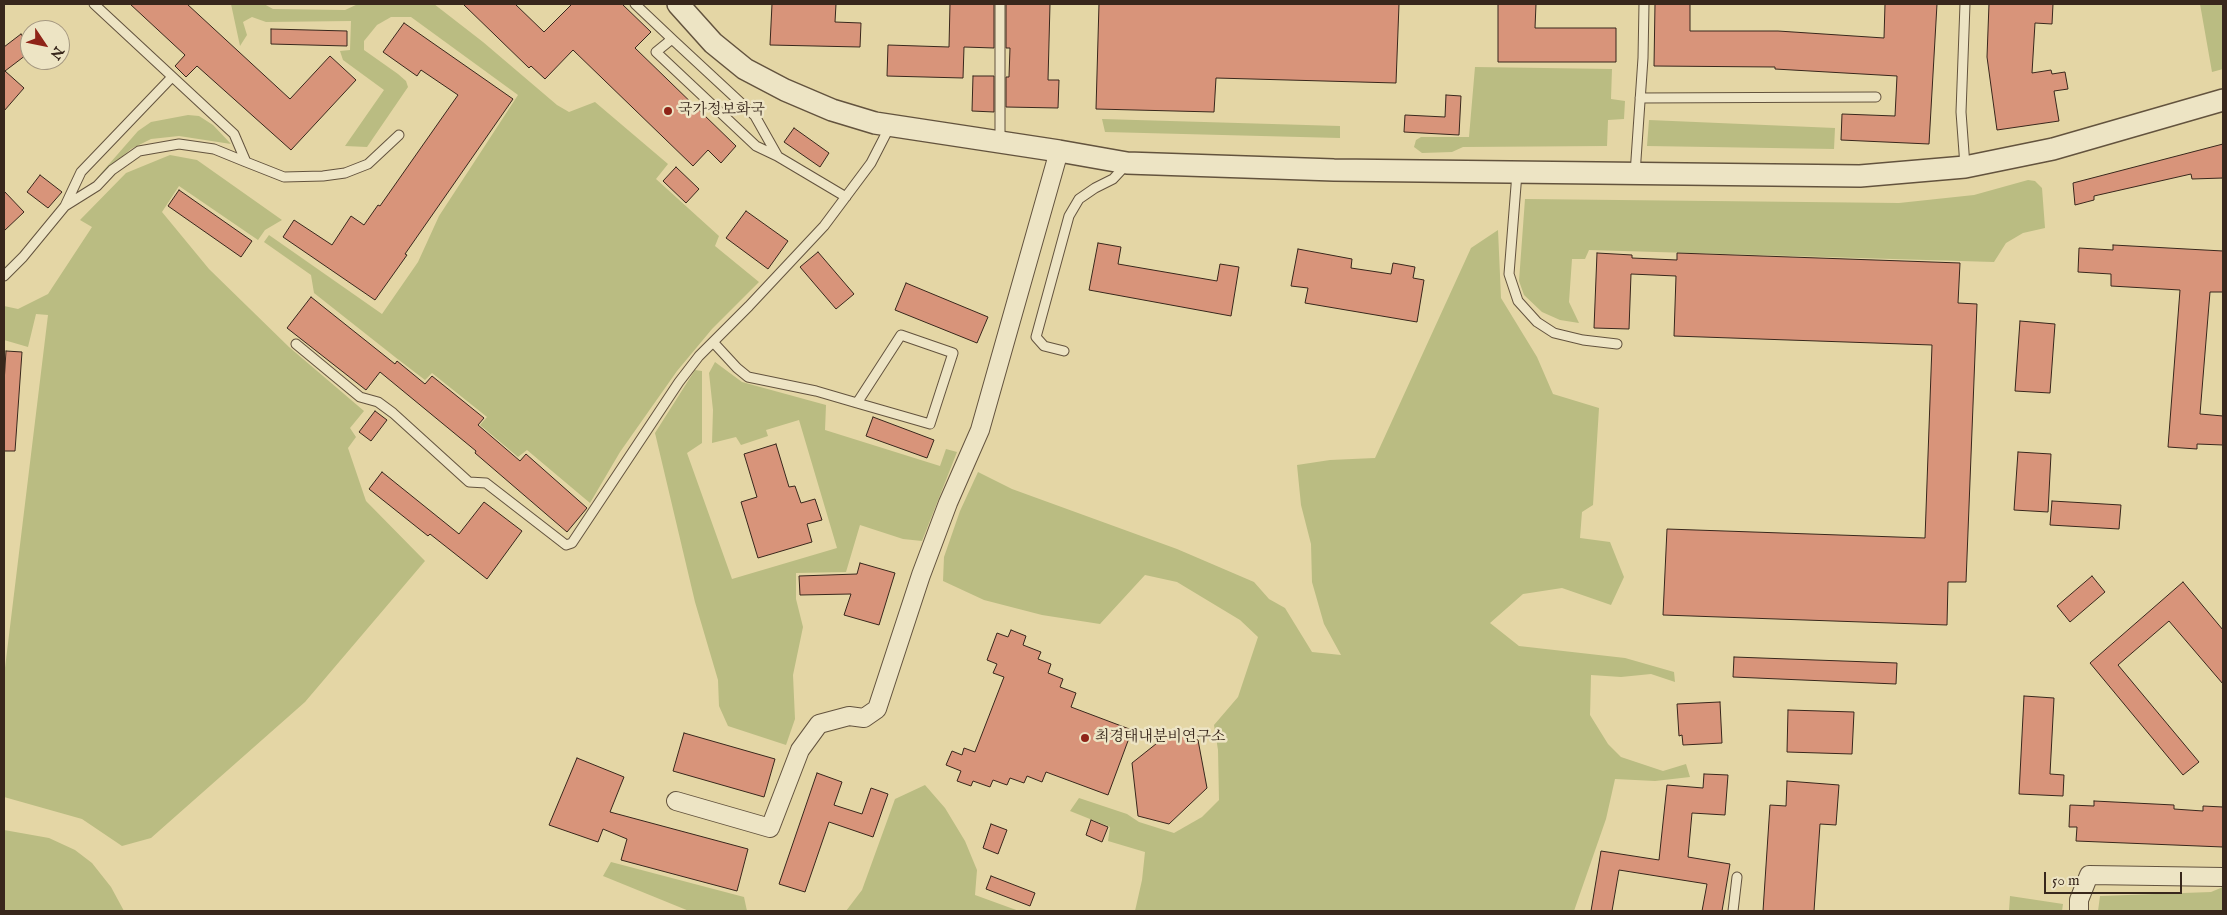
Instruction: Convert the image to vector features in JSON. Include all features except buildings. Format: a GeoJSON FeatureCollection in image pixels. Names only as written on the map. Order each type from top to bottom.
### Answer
{"type":"FeatureCollection","features":[{"type":"Feature","properties":{"kind":"street"},"geometry":{"type":"LineString","coordinates":[[678,4],[713,43],[745,69],[785,90],[832,110],[890,126],[1060,151],[1127,164],[1517,173],[1860,176],[1965,166],[2053,149],[2223,100]]}},
{"type":"Feature","properties":{"kind":"street"},"geometry":{"type":"LineString","coordinates":[[676,801],[770,828],[800,750],[820,724],[849,716],[864,718],[877,709],[921,575],[948,503],[980,430],[1060,151]]}},
{"type":"Feature","properties":{"kind":"street"},"geometry":{"type":"LineString","coordinates":[[2079,911],[2079,900],[2089,875],[2223,877]]}},
{"type":"Feature","properties":{"kind":"lane"},"geometry":{"type":"LineString","coordinates":[[94,4],[234,134],[246,162]]}},
{"type":"Feature","properties":{"kind":"lane"},"geometry":{"type":"LineString","coordinates":[[635,4],[755,116],[777,156]]}},
{"type":"Feature","properties":{"kind":"lane"},"geometry":{"type":"LineString","coordinates":[[1000,4],[1000,142]]}},
{"type":"Feature","properties":{"kind":"lane"},"geometry":{"type":"LineString","coordinates":[[1634,174],[1640,98],[1644,4]]}},
{"type":"Feature","properties":{"kind":"lane"},"geometry":{"type":"LineString","coordinates":[[1965,4],[1961,112],[1965,166]]}},
{"type":"Feature","properties":{"kind":"lane"},"geometry":{"type":"LineString","coordinates":[[672,39],[656,52],[756,146],[777,156],[846,197]]}},
{"type":"Feature","properties":{"kind":"lane"},"geometry":{"type":"LineString","coordinates":[[4,276],[23,257],[65,206],[81,172],[172,77]]}},
{"type":"Feature","properties":{"kind":"lane"},"geometry":{"type":"LineString","coordinates":[[1640,98],[1876,97]]}},
{"type":"Feature","properties":{"kind":"lane"},"geometry":{"type":"LineString","coordinates":[[296,344],[360,397],[378,402],[393,413],[469,482],[486,482],[566,545],[572,543],[679,382],[699,356],[750,306],[824,226],[871,164],[890,126]]}},
{"type":"Feature","properties":{"kind":"lane"},"geometry":{"type":"LineString","coordinates":[[65,206],[97,186],[112,170],[139,151],[179,144],[214,149],[284,177],[323,176],[345,173],[368,164],[399,135]]}},
{"type":"Feature","properties":{"kind":"lane"},"geometry":{"type":"LineString","coordinates":[[1064,351],[1044,346],[1036,337],[1069,216],[1079,199],[1095,188],[1114,179],[1127,164]]}},
{"type":"Feature","properties":{"kind":"lane"},"geometry":{"type":"LineString","coordinates":[[1517,173],[1508,274],[1518,301],[1537,322],[1554,333],[1583,340],[1617,344]]}},
{"type":"Feature","properties":{"kind":"lane"},"geometry":{"type":"LineString","coordinates":[[713,342],[737,368],[748,376],[816,391],[857,403],[930,424],[953,353],[901,335],[857,403]]}},
{"type":"Feature","properties":{"kind":"lane"},"geometry":{"type":"LineString","coordinates":[[1733,911],[1737,877]]}},
{"type":"Feature","properties":{"kind":"green space"},"geometry":{"type":"Polygon","coordinates":[[[231,4],[264,4],[273,9],[345,10],[358,4],[434,4],[483,42],[557,105],[569,112],[595,102],[668,164],[656,179],[719,236],[715,246],[759,282],[712,329],[677,371],[620,452],[590,503],[527,450],[518,457],[480,425],[487,417],[432,373],[425,380],[395,357],[314,293],[311,275],[264,242],[269,235],[382,314],[418,262],[439,216],[518,95],[411,17],[391,17],[377,25],[364,41],[364,50],[398,74],[406,81],[408,87],[367,147],[345,146],[384,90],[343,60],[340,51],[350,50],[351,21],[266,22],[252,17],[243,22],[247,35],[240,46],[231,4]]]}},
{"type":"Feature","properties":{"kind":"green space"},"geometry":{"type":"Polygon","coordinates":[[[2200,4],[2223,4],[2223,69],[2212,72],[2200,4]]]}},
{"type":"Feature","properties":{"kind":"green space"},"geometry":{"type":"Polygon","coordinates":[[[1475,67],[1612,69],[1611,99],[1625,101],[1624,119],[1608,120],[1607,146],[1463,147],[1452,152],[1422,153],[1414,147],[1416,140],[1421,137],[1469,137],[1475,67]]]}},
{"type":"Feature","properties":{"kind":"green space"},"geometry":{"type":"Polygon","coordinates":[[[188,115],[199,116],[213,125],[231,144],[179,136],[151,139],[131,149],[96,179],[138,131],[151,122],[188,115]]]}},
{"type":"Feature","properties":{"kind":"green space"},"geometry":{"type":"Polygon","coordinates":[[[1102,119],[1340,126],[1340,138],[1105,132],[1102,119]]]}},
{"type":"Feature","properties":{"kind":"green space"},"geometry":{"type":"Polygon","coordinates":[[[1649,120],[1835,128],[1834,149],[1647,146],[1649,120]]]}},
{"type":"Feature","properties":{"kind":"green space"},"geometry":{"type":"Polygon","coordinates":[[[170,155],[197,160],[282,220],[265,230],[258,240],[179,186],[162,212],[209,269],[289,347],[364,411],[350,428],[356,437],[348,448],[366,501],[425,561],[305,702],[151,838],[122,846],[82,819],[4,797],[4,676],[48,315],[36,314],[28,347],[4,340],[4,306],[18,309],[48,294],[92,227],[80,220],[126,173],[170,155]]]}},
{"type":"Feature","properties":{"kind":"green space"},"geometry":{"type":"Polygon","coordinates":[[[2028,180],[2035,181],[2042,188],[2045,228],[2023,233],[2006,243],[1994,262],[1589,250],[1585,259],[1572,259],[1569,302],[1579,323],[1560,320],[1542,312],[1524,295],[1519,281],[1525,199],[1899,203],[1974,195],[2028,180]]]}},
{"type":"Feature","properties":{"kind":"green space"},"geometry":{"type":"Polygon","coordinates":[[[1498,230],[1501,298],[1537,357],[1553,394],[1599,408],[1593,505],[1582,512],[1580,538],[1610,542],[1624,577],[1611,605],[1562,588],[1523,594],[1490,623],[1519,646],[1625,658],[1674,672],[1675,682],[1651,674],[1621,677],[1591,675],[1590,715],[1608,744],[1621,757],[1663,771],[1686,764],[1690,777],[1655,781],[1615,779],[1606,819],[1574,911],[1135,911],[1142,880],[1145,852],[1108,841],[1110,827],[1070,811],[1079,798],[1127,814],[1139,822],[1174,833],[1202,817],[1219,800],[1218,750],[1214,725],[1238,697],[1258,637],[1240,620],[1177,582],[1145,575],[1100,624],[1042,615],[984,600],[943,581],[944,557],[960,511],[978,472],[1012,489],[1177,549],[1254,582],[1269,599],[1285,608],[1312,652],[1341,655],[1324,624],[1312,582],[1311,544],[1301,505],[1297,465],[1330,460],[1375,458],[1471,248],[1498,230]]]}},
{"type":"Feature","properties":{"kind":"green space"},"geometry":{"type":"Polygon","coordinates":[[[715,362],[742,382],[826,405],[825,430],[940,466],[946,449],[957,452],[922,541],[903,539],[860,525],[846,572],[796,573],[796,599],[803,627],[793,675],[795,719],[786,745],[728,726],[719,706],[718,680],[695,602],[655,433],[695,370],[702,371],[702,443],[687,453],[732,579],[837,548],[799,420],[766,430],[768,436],[741,445],[736,437],[712,443],[713,410],[709,373],[715,362]]]}},
{"type":"Feature","properties":{"kind":"green space"},"geometry":{"type":"Polygon","coordinates":[[[925,785],[945,808],[965,841],[977,870],[975,895],[1019,911],[846,911],[862,890],[895,799],[925,785]]]}},
{"type":"Feature","properties":{"kind":"green space"},"geometry":{"type":"Polygon","coordinates":[[[4,830],[49,838],[75,850],[92,863],[111,887],[124,911],[4,911],[4,830]]]}},
{"type":"Feature","properties":{"kind":"green space"},"geometry":{"type":"Polygon","coordinates":[[[611,862],[744,897],[747,911],[689,911],[603,876],[611,862]]]}},
{"type":"Feature","properties":{"kind":"green space"},"geometry":{"type":"Polygon","coordinates":[[[2223,887],[2223,911],[2098,911],[2100,896],[2211,892],[2223,887]]]}},
{"type":"Feature","properties":{"kind":"green space"},"geometry":{"type":"Polygon","coordinates":[[[2010,896],[2063,904],[2062,911],[2009,911],[2010,896]]]}},
{"type":"Feature","properties":{"kind":"place","name":"국가정보화국"},"geometry":{"type":"Point","coordinates":[668,111]}},
{"type":"Feature","properties":{"kind":"place","name":"최경태내분비연구소"},"geometry":{"type":"Point","coordinates":[1085,738]}}]}
